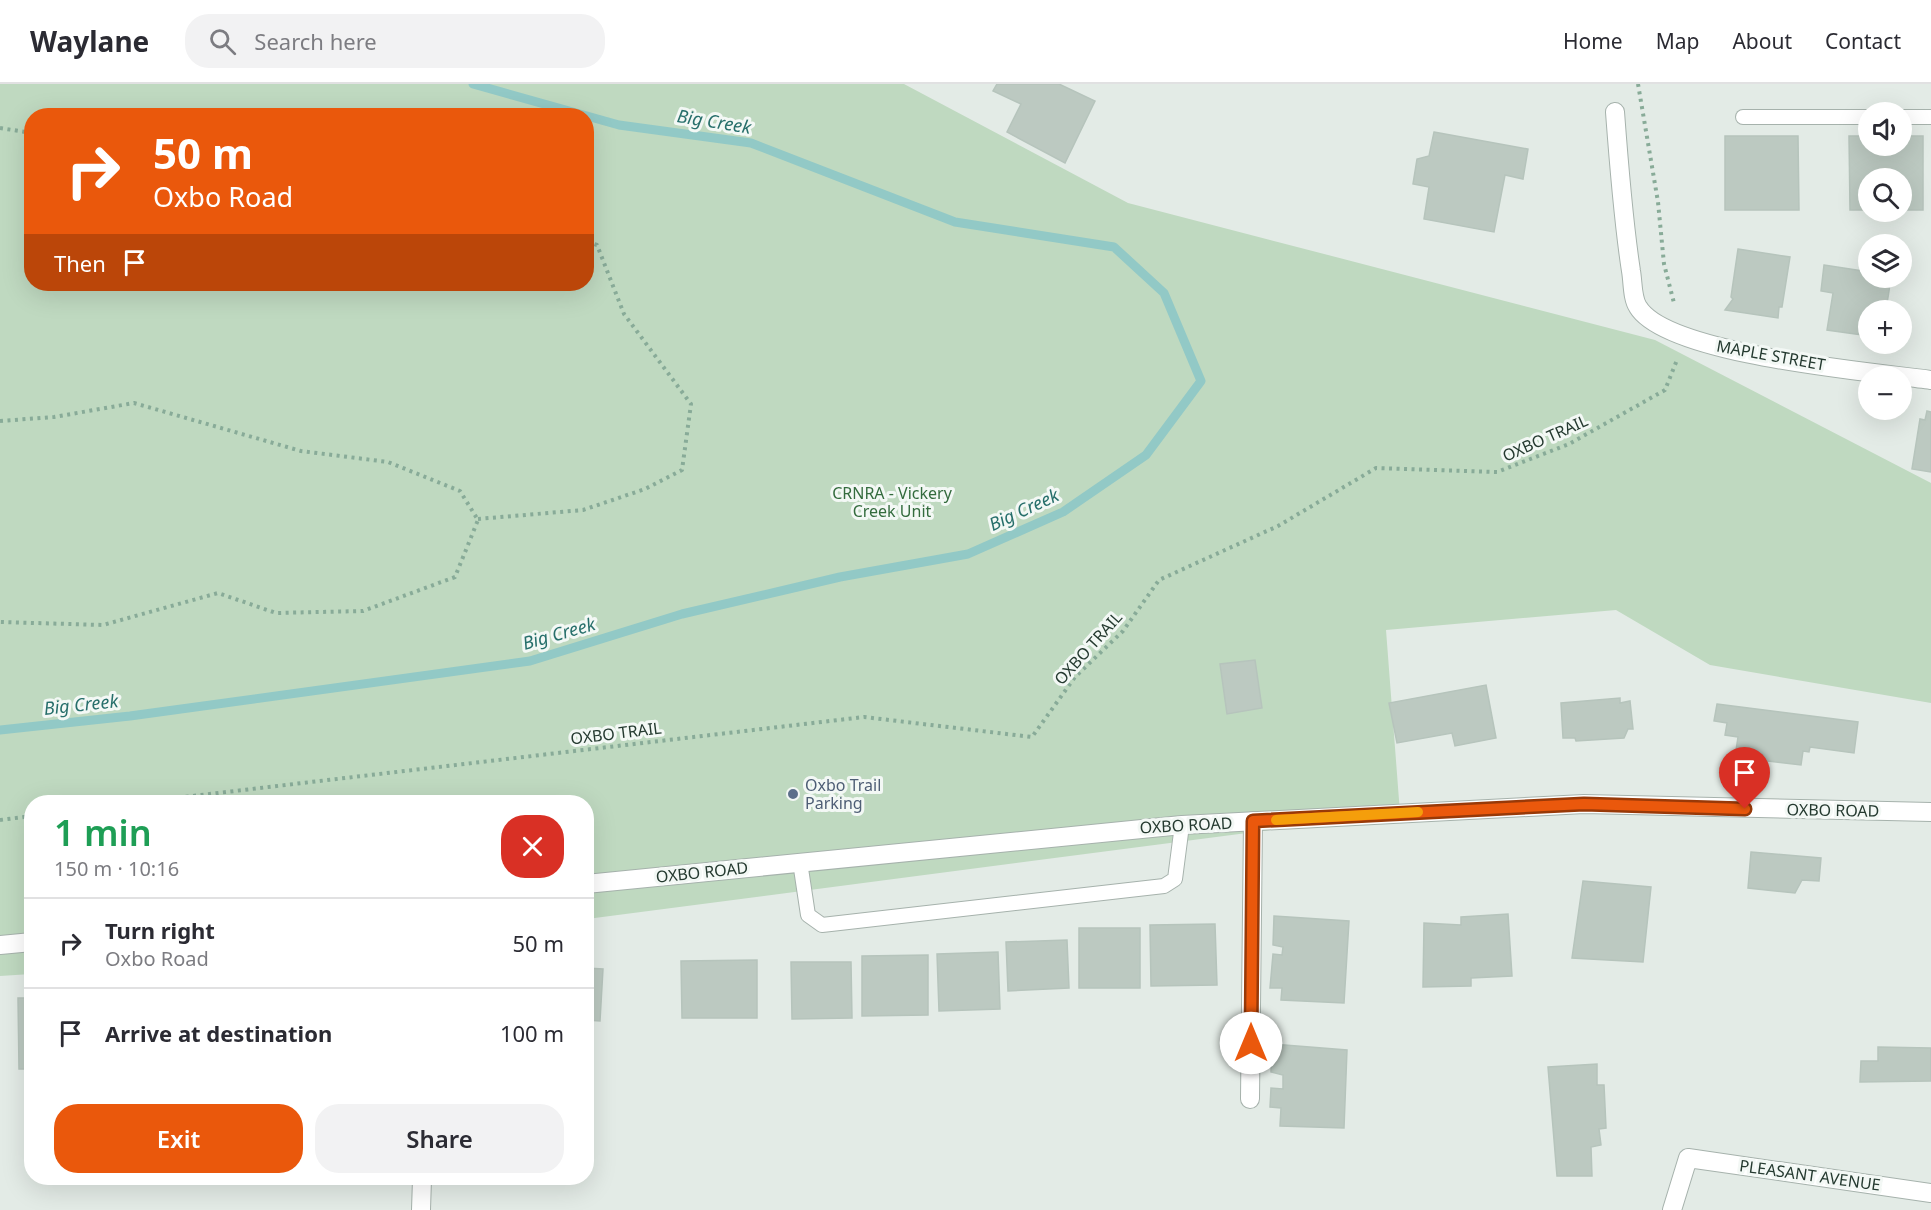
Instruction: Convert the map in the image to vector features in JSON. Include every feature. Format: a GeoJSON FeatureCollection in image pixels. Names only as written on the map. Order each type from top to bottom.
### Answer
{"type":"FeatureCollection","features":[{"type":"Feature","properties":{"kind":"street","name":"MAPLE STREET"},"geometry":{"type":"LineString","coordinates":[[1615,112],[1623,218],[1636,303],[1650,319],[1682,335],[1741,353],[1931,380]]}},
{"type":"Feature","properties":{"kind":"street","name":"OXBO ROAD"},"geometry":{"type":"LineString","coordinates":[[594,883],[1182,825],[1253,821],[1584,804],[1931,812]]}},
{"type":"Feature","properties":{"kind":"street"},"geometry":{"type":"LineString","coordinates":[[1250,1099],[1253,821]]}},
{"type":"Feature","properties":{"kind":"street"},"geometry":{"type":"LineString","coordinates":[[0,945],[24,943]]}},
{"type":"Feature","properties":{"kind":"street","name":"PLEASANT AVENUE"},"geometry":{"type":"LineString","coordinates":[[1672,1210],[1688,1158],[1931,1193]]}},
{"type":"Feature","properties":{"kind":"street"},"geometry":{"type":"LineString","coordinates":[[421,1210],[422,1185]]}},
{"type":"Feature","properties":{"kind":"lane"},"geometry":{"type":"LineString","coordinates":[[1743,117],[1858,117]]}},
{"type":"Feature","properties":{"kind":"lane"},"geometry":{"type":"LineString","coordinates":[[1912,117],[1931,117]]}},
{"type":"Feature","properties":{"kind":"lane"},"geometry":{"type":"LineString","coordinates":[[800,862],[808,915],[822,925],[1164,886],[1175,879],[1182,825]]}},
{"type":"Feature","properties":{"kind":"path","name":"OXBO TRAIL"},"geometry":{"type":"LineString","coordinates":[[201,795],[864,717],[1032,737],[1075,677],[1123,631],[1159,580],[1278,526],[1376,468],[1497,472],[1569,444],[1665,390],[1676,365],[1682,335],[1664,264],[1658,202],[1638,84]]}},
{"type":"Feature","properties":{"kind":"path"},"geometry":{"type":"LineString","coordinates":[[0,128],[24,132]]}},
{"type":"Feature","properties":{"kind":"path"},"geometry":{"type":"LineString","coordinates":[[478,519],[583,510],[645,489],[682,470],[691,404],[624,314],[597,245],[594,244]]}},
{"type":"Feature","properties":{"kind":"path"},"geometry":{"type":"LineString","coordinates":[[0,421],[54,417],[134,403],[301,451],[388,462],[460,491],[478,519]]}},
{"type":"Feature","properties":{"kind":"path"},"geometry":{"type":"LineString","coordinates":[[0,622],[103,625],[218,593],[276,613],[363,611],[455,577],[478,519]]}},
{"type":"Feature","properties":{"kind":"path"},"geometry":{"type":"LineString","coordinates":[[0,820],[24,817]]}},
{"type":"Feature","properties":{"kind":"green space","name":"CRNRA - Vickery Creek Unit"},"geometry":{"type":"Polygon","coordinates":[[[0,84],[904,84],[1128,203],[1655,340],[1931,483],[1931,703],[1710,665],[1616,610],[1386,630],[1400,813],[594,918],[594,795],[24,795],[24,974],[0,976],[0,84]]]}},
{"type":"Feature","properties":{"kind":"building"},"geometry":{"type":"Polygon","coordinates":[[[997,84],[1059,84],[1095,101],[1065,163],[1007,132],[1021,104],[993,91],[997,84]]]}},
{"type":"Feature","properties":{"kind":"building"},"geometry":{"type":"Polygon","coordinates":[[[1434,132],[1528,149],[1523,179],[1505,175],[1494,232],[1424,219],[1429,187],[1413,184],[1417,159],[1429,156],[1434,132]]]}},
{"type":"Feature","properties":{"kind":"building"},"geometry":{"type":"Polygon","coordinates":[[[1725,136],[1798,136],[1799,210],[1725,210],[1725,136]]]}},
{"type":"Feature","properties":{"kind":"building"},"geometry":{"type":"Polygon","coordinates":[[[1849,136],[1858,136],[1858,156],[1912,156],[1912,136],[1923,136],[1923,210],[1912,210],[1912,168],[1858,168],[1858,210],[1850,210],[1849,136]]]}},
{"type":"Feature","properties":{"kind":"building"},"geometry":{"type":"Polygon","coordinates":[[[1738,249],[1790,257],[1782,307],[1779,307],[1778,318],[1725,310],[1733,299],[1731,297],[1738,249]]]}},
{"type":"Feature","properties":{"kind":"building"},"geometry":{"type":"Polygon","coordinates":[[[1824,265],[1858,270],[1858,288],[1889,288],[1888,300],[1858,300],[1858,334],[1827,330],[1833,293],[1821,291],[1824,265]]]}},
{"type":"Feature","properties":{"kind":"building"},"geometry":{"type":"Polygon","coordinates":[[[1927,411],[1931,412],[1931,472],[1912,469],[1920,419],[1925,420],[1927,411]]]}},
{"type":"Feature","properties":{"kind":"building"},"geometry":{"type":"Polygon","coordinates":[[[1255,660],[1262,708],[1227,714],[1220,664],[1255,660]]]}},
{"type":"Feature","properties":{"kind":"building"},"geometry":{"type":"Polygon","coordinates":[[[1486,685],[1496,738],[1455,746],[1452,733],[1397,743],[1389,703],[1486,685]]]}},
{"type":"Feature","properties":{"kind":"building"},"geometry":{"type":"Polygon","coordinates":[[[1620,698],[1620,703],[1630,701],[1633,729],[1628,729],[1624,738],[1576,741],[1575,738],[1563,738],[1561,703],[1620,698]]]}},
{"type":"Feature","properties":{"kind":"building"},"geometry":{"type":"Polygon","coordinates":[[[1717,704],[1858,722],[1854,753],[1810,747],[1809,752],[1803,751],[1801,765],[1735,757],[1738,737],[1725,735],[1727,723],[1714,721],[1717,704]]]}},
{"type":"Feature","properties":{"kind":"building"},"geometry":{"type":"Polygon","coordinates":[[[1751,852],[1821,858],[1819,881],[1802,880],[1795,893],[1748,888],[1751,852]]]}},
{"type":"Feature","properties":{"kind":"building"},"geometry":{"type":"Polygon","coordinates":[[[1583,881],[1651,887],[1643,962],[1572,958],[1583,881]]]}},
{"type":"Feature","properties":{"kind":"building"},"geometry":{"type":"Polygon","coordinates":[[[1508,914],[1512,976],[1471,978],[1471,986],[1423,987],[1424,923],[1461,925],[1461,917],[1508,914]]]}},
{"type":"Feature","properties":{"kind":"building"},"geometry":{"type":"Polygon","coordinates":[[[1274,916],[1349,921],[1344,1003],[1281,1000],[1282,988],[1270,988],[1273,954],[1282,955],[1283,947],[1273,945],[1274,916]]]}},
{"type":"Feature","properties":{"kind":"building"},"geometry":{"type":"Polygon","coordinates":[[[1215,924],[1217,985],[1151,986],[1150,925],[1215,924]]]}},
{"type":"Feature","properties":{"kind":"building"},"geometry":{"type":"Polygon","coordinates":[[[1079,928],[1140,928],[1140,988],[1079,988],[1079,928]]]}},
{"type":"Feature","properties":{"kind":"building"},"geometry":{"type":"Polygon","coordinates":[[[1067,940],[1069,988],[1008,991],[1006,942],[1067,940]]]}},
{"type":"Feature","properties":{"kind":"building"},"geometry":{"type":"Polygon","coordinates":[[[998,952],[1000,1009],[939,1011],[937,954],[998,952]]]}},
{"type":"Feature","properties":{"kind":"building"},"geometry":{"type":"Polygon","coordinates":[[[928,955],[928,1015],[862,1016],[862,956],[928,955]]]}},
{"type":"Feature","properties":{"kind":"building"},"geometry":{"type":"Polygon","coordinates":[[[757,960],[757,1018],[682,1018],[681,961],[757,960]]]}},
{"type":"Feature","properties":{"kind":"building"},"geometry":{"type":"Polygon","coordinates":[[[791,962],[851,962],[852,1018],[792,1019],[791,962]]]}},
{"type":"Feature","properties":{"kind":"building"},"geometry":{"type":"Polygon","coordinates":[[[594,968],[603,969],[600,1021],[594,1021],[594,968]]]}},
{"type":"Feature","properties":{"kind":"building"},"geometry":{"type":"Polygon","coordinates":[[[18,998],[24,998],[24,1069],[19,1069],[18,998]]]}},
{"type":"Feature","properties":{"kind":"building"},"geometry":{"type":"Polygon","coordinates":[[[1272,1044],[1347,1050],[1344,1128],[1280,1126],[1281,1108],[1270,1107],[1271,1088],[1283,1089],[1283,1075],[1271,1072],[1272,1044]]]}},
{"type":"Feature","properties":{"kind":"building"},"geometry":{"type":"Polygon","coordinates":[[[1878,1047],[1931,1048],[1931,1081],[1860,1082],[1861,1061],[1878,1061],[1878,1047]]]}},
{"type":"Feature","properties":{"kind":"building"},"geometry":{"type":"Polygon","coordinates":[[[1597,1064],[1597,1085],[1604,1085],[1606,1128],[1599,1129],[1601,1145],[1591,1147],[1592,1176],[1557,1176],[1548,1067],[1597,1064]]]}},
{"type":"Feature","properties":{"kind":"waterway","name":"Big Creek"},"geometry":{"type":"LineString","coordinates":[[473,84],[558,108]]}},
{"type":"Feature","properties":{"kind":"waterway","name":"Big Creek"},"geometry":{"type":"LineString","coordinates":[[0,730],[130,716],[530,661],[682,614],[840,577],[968,554],[1063,512],[1146,455],[1201,381],[1164,293],[1114,247],[955,222],[751,143],[619,125],[594,118]]}},
{"type":"Feature","properties":{"kind":"slow traffic"},"geometry":{"type":"LineString","coordinates":[[1276,820],[1418,812]]}},
{"type":"Feature","properties":{"kind":"place","name":"Oxbo Trail Parking"},"geometry":{"type":"Point","coordinates":[793,794]}},
{"type":"Feature","properties":{"kind":"route"},"geometry":{"type":"LineString","coordinates":[[1251,1043],[1253,821],[1584,804],[1745,809]]}}]}
